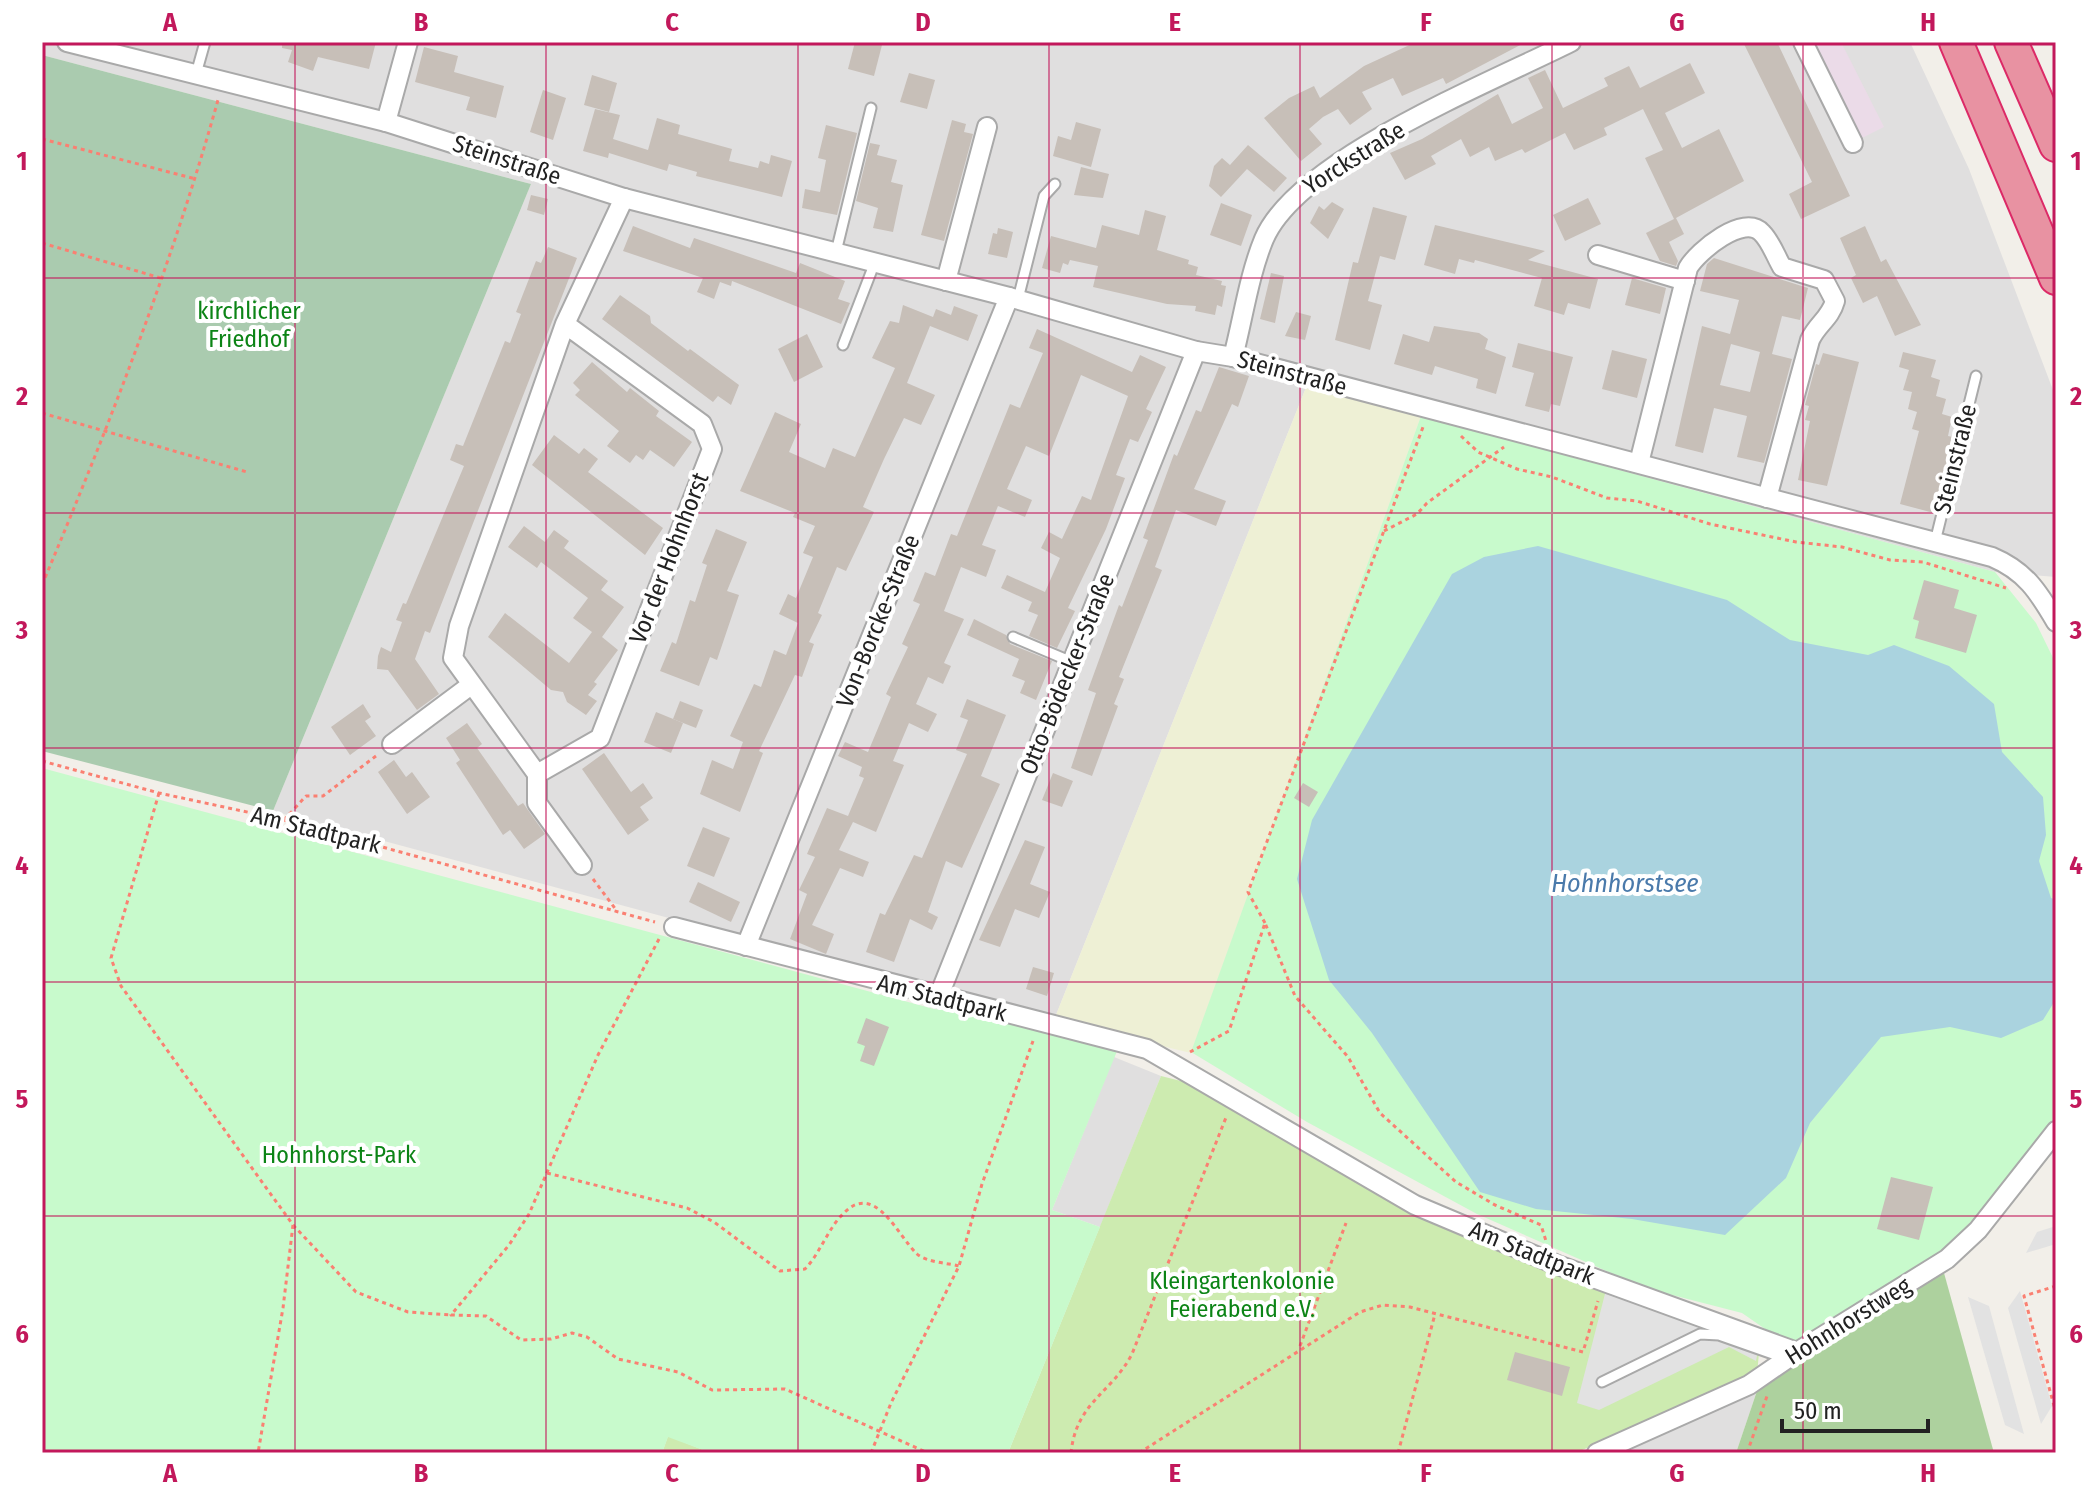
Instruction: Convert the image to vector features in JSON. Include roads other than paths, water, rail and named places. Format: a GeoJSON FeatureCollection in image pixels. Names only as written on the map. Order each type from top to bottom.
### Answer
{"type":"FeatureCollection","features":[{"type":"Feature","properties":{"kind":"highway"},"geometry":{"type":"LineString","coordinates":[[1956,42],[2056,278]]}},
{"type":"Feature","properties":{"kind":"highway"},"geometry":{"type":"LineString","coordinates":[[2011,42],[2056,145]]}},
{"type":"Feature","properties":{"kind":"street","name":"Steinstraße"},"geometry":{"type":"LineString","coordinates":[[67,42],[386,122],[624,198],[1014,298],[1196,351],[1233,357],[1935,542],[2016,567],[2044,600],[2056,622]]}},
{"type":"Feature","properties":{"kind":"street"},"geometry":{"type":"LineString","coordinates":[[386,122],[408,42]]}},
{"type":"Feature","properties":{"kind":"street","name":"Yorckstraße"},"geometry":{"type":"LineString","coordinates":[[1233,357],[1264,239],[1284,206],[1319,175],[1387,133],[1571,42]]}},
{"type":"Feature","properties":{"kind":"street"},"geometry":{"type":"LineString","coordinates":[[1803,42],[1853,143]]}},
{"type":"Feature","properties":{"kind":"street"},"geometry":{"type":"LineString","coordinates":[[946,281],[987,127]]}},
{"type":"Feature","properties":{"kind":"street"},"geometry":{"type":"LineString","coordinates":[[582,865],[537,803],[537,774],[453,658],[459,626],[565,324],[624,198]]}},
{"type":"Feature","properties":{"kind":"street"},"geometry":{"type":"LineString","coordinates":[[1639,463],[1688,268],[1703,248],[1742,228],[1754,227],[1763,233],[1782,267],[1824,280],[1832,289],[1835,301],[1831,317],[1814,331],[1810,340],[1767,498]]}},
{"type":"Feature","properties":{"kind":"street"},"geometry":{"type":"LineString","coordinates":[[1598,255],[1685,281]]}},
{"type":"Feature","properties":{"kind":"street","name":"Von-Borcke-Straße"},"geometry":{"type":"LineString","coordinates":[[746,946],[1014,298]]}},
{"type":"Feature","properties":{"kind":"street","name":"Vor der Hohnhorst"},"geometry":{"type":"LineString","coordinates":[[537,774],[600,738],[712,449],[702,424],[565,324]]}},
{"type":"Feature","properties":{"kind":"street","name":"Otto-Bödecker-Straße"},"geometry":{"type":"LineString","coordinates":[[938,998],[1196,351]]}},
{"type":"Feature","properties":{"kind":"street"},"geometry":{"type":"LineString","coordinates":[[392,744],[471,685]]}},
{"type":"Feature","properties":{"kind":"street","name":"Am Stadtpark"},"geometry":{"type":"LineString","coordinates":[[669,926],[938,998],[1147,1049],[1415,1205],[1787,1358]]}},
{"type":"Feature","properties":{"kind":"street","name":"Hohnhorstweg"},"geometry":{"type":"LineString","coordinates":[[1597,1453],[1749,1385],[1947,1259],[1978,1230],[2056,1131]]}},
{"type":"Feature","properties":{"kind":"lane"},"geometry":{"type":"LineString","coordinates":[[196,74],[205,42]]}},
{"type":"Feature","properties":{"kind":"lane"},"geometry":{"type":"LineString","coordinates":[[836,252],[871,108]]}},
{"type":"Feature","properties":{"kind":"lane"},"geometry":{"type":"LineString","coordinates":[[1014,298],[1044,196],[1055,184]]}},
{"type":"Feature","properties":{"kind":"lane"},"geometry":{"type":"LineString","coordinates":[[843,345],[875,262]]}},
{"type":"Feature","properties":{"kind":"lane","name":"Steinstraße"},"geometry":{"type":"LineString","coordinates":[[1935,542],[1976,376]]}},
{"type":"Feature","properties":{"kind":"lane"},"geometry":{"type":"LineString","coordinates":[[1013,637],[1072,662]]}},
{"type":"Feature","properties":{"kind":"lane"},"geometry":{"type":"LineString","coordinates":[[1602,1382],[1700,1334],[1719,1335],[1787,1358]]}},
{"type":"Feature","properties":{"kind":"water","name":"Hohnhorstsee"},"geometry":{"type":"Polygon","coordinates":[[[1538,546],[1727,600],[1790,640],[1868,655],[1894,645],[1949,666],[1994,704],[2002,752],[2043,797],[2046,835],[2039,861],[2051,898],[2056,900],[2056,999],[2043,1020],[2001,1038],[1950,1027],[1881,1037],[1810,1123],[1786,1178],[1725,1235],[1632,1219],[1536,1209],[1480,1192],[1372,1033],[1329,980],[1297,879],[1312,820],[1452,574],[1484,557],[1538,546]]]}},
{"type":"Feature","properties":{"kind":"park label","name":"kirchlicher Friedhof"},"geometry":{"type":"Point","coordinates":[249,325]}},
{"type":"Feature","properties":{"kind":"park label","name":"Hohnhorst-Park"},"geometry":{"type":"Point","coordinates":[339,1155]}},
{"type":"Feature","properties":{"kind":"park label","name":"Kleingartenkolonie Feierabend e.V."},"geometry":{"type":"Point","coordinates":[1242,1295]}}]}
